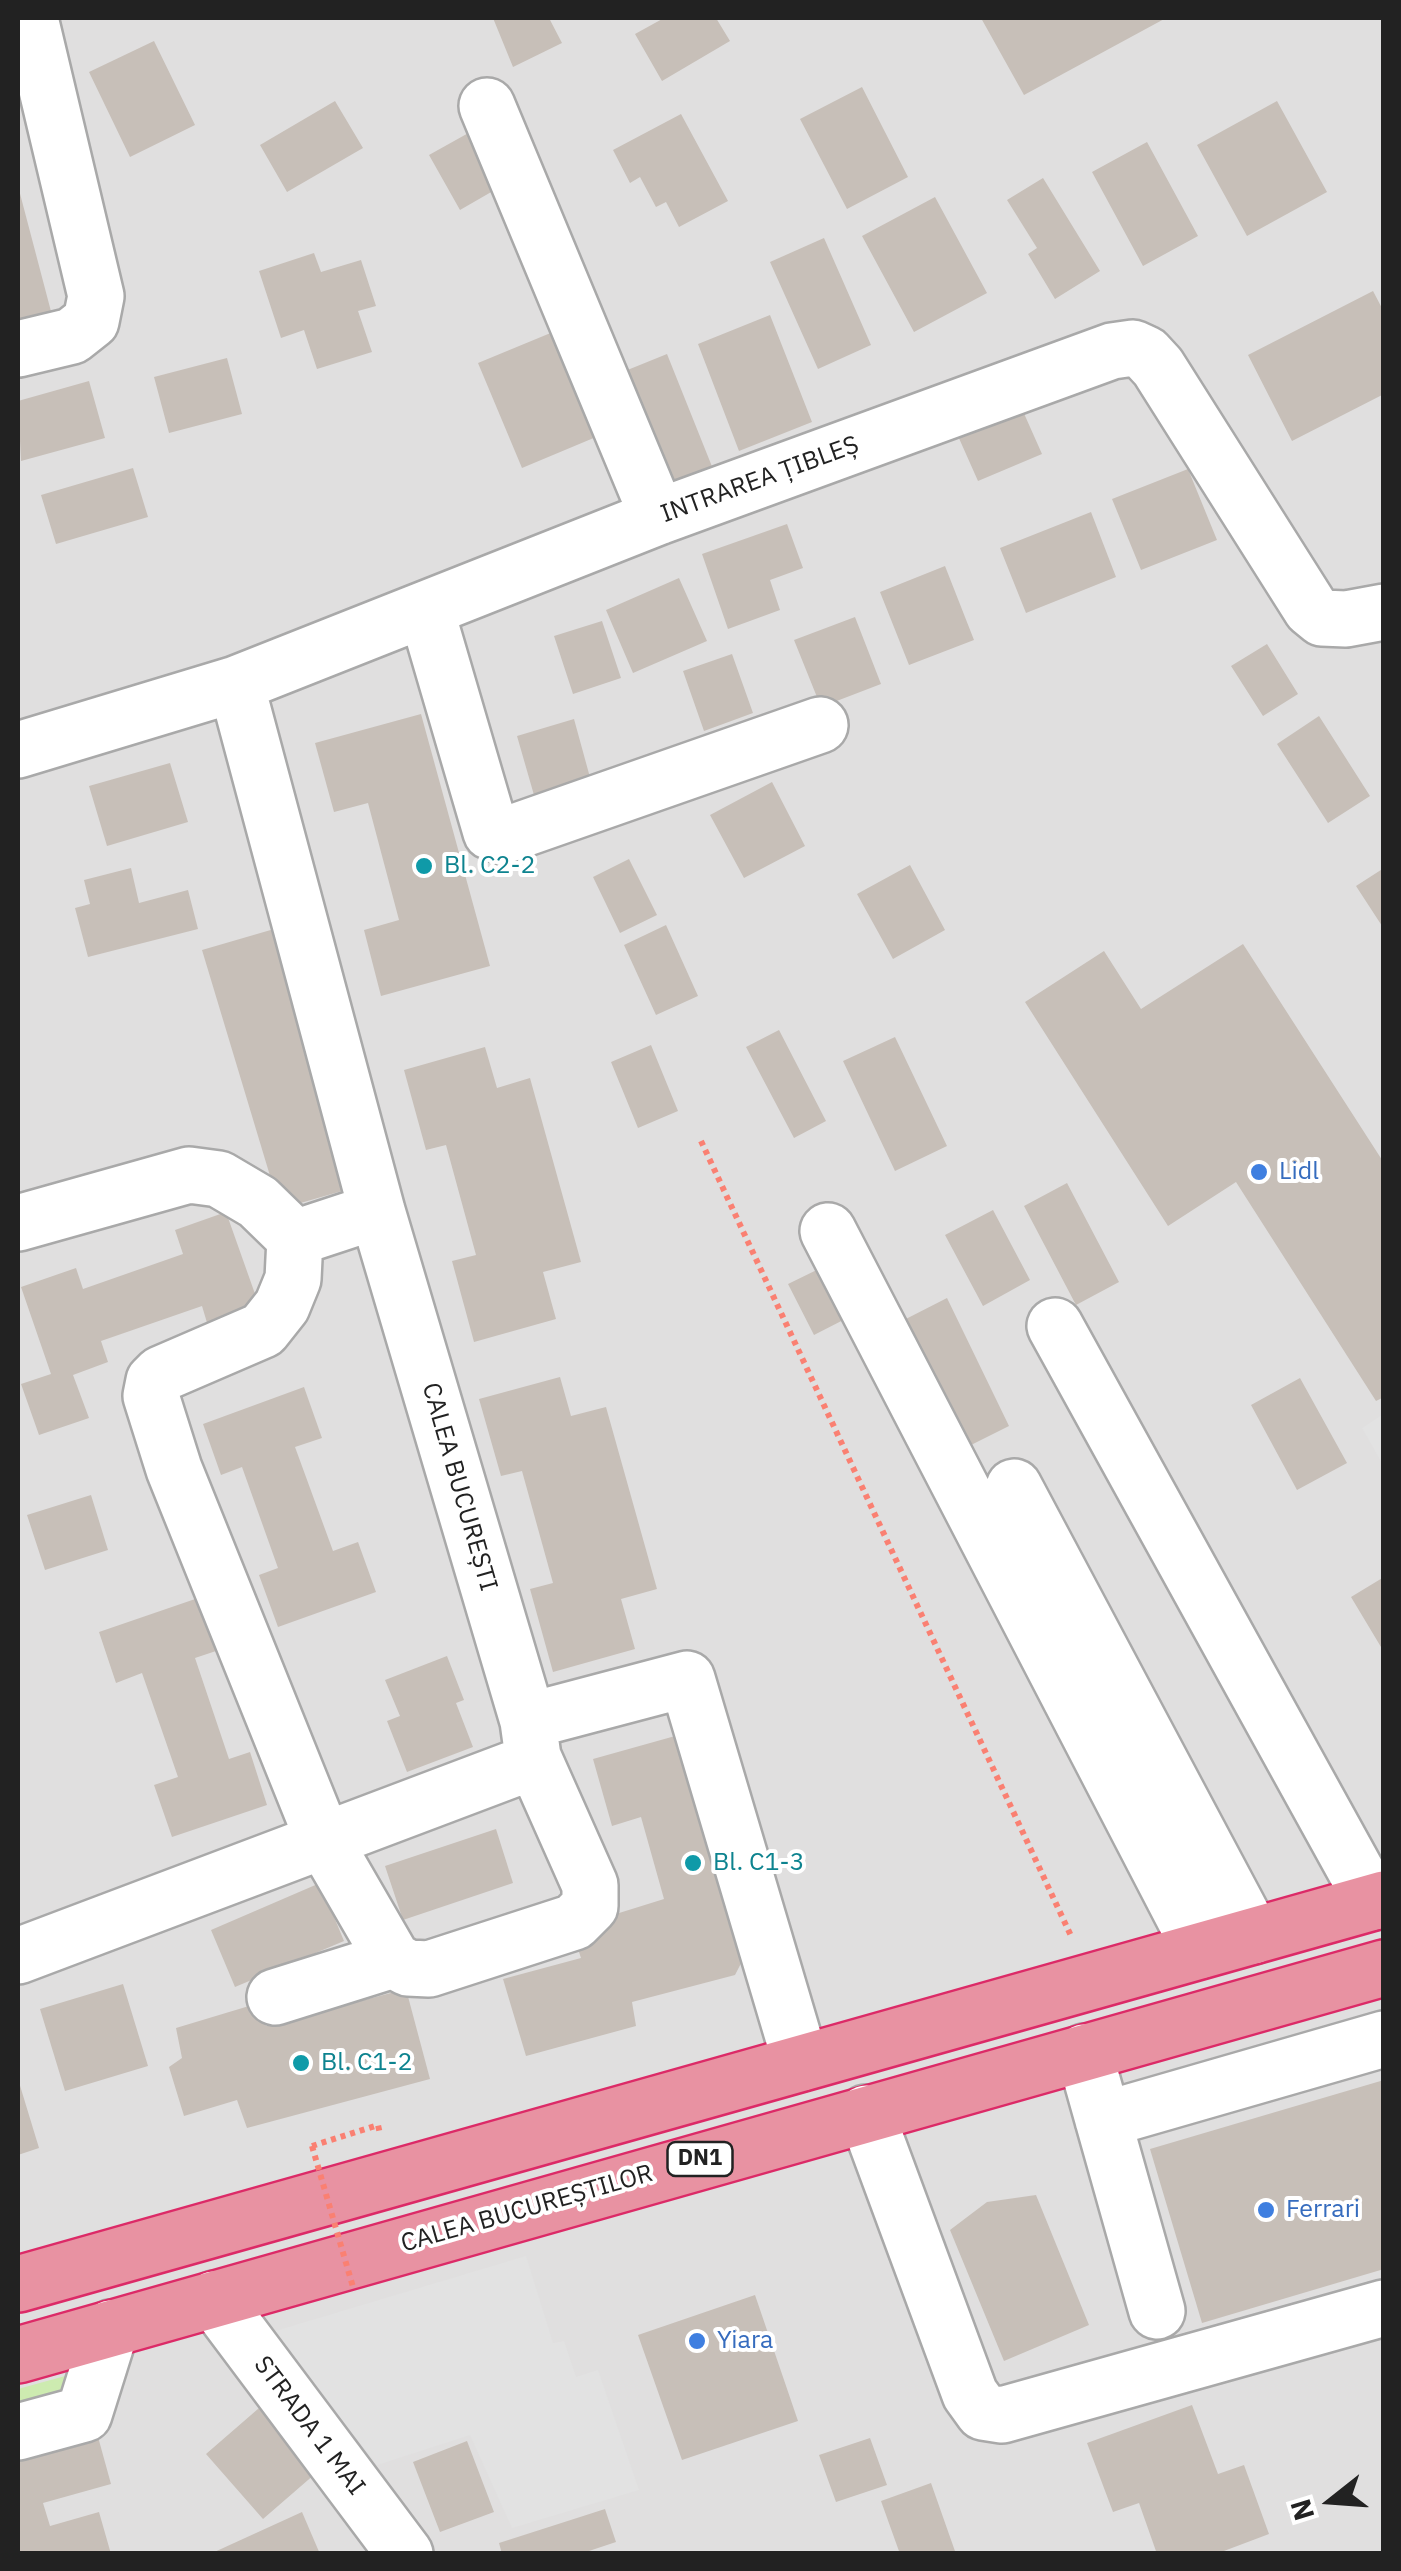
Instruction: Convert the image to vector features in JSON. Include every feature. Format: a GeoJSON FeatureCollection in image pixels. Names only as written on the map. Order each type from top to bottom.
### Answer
{"type":"FeatureCollection","features":[{"type":"Feature","properties":{"kind":"highway"},"geometry":{"type":"LineString","coordinates":[[18,2284],[1378,1901]]}},
{"type":"Feature","properties":{"kind":"highway","name":"CALEA BUCUREȘTILOR"},"geometry":{"type":"LineString","coordinates":[[18,2355],[1384,1968]]}},
{"type":"Feature","properties":{"kind":"street"},"geometry":{"type":"LineString","coordinates":[[18,349],[72,336],[91,321],[96,296],[30,18]]}},
{"type":"Feature","properties":{"kind":"street"},"geometry":{"type":"LineString","coordinates":[[488,106],[658,517]]}},
{"type":"Feature","properties":{"kind":"street","name":"INTRAREA ȚIBLEȘ"},"geometry":{"type":"LineString","coordinates":[[18,750],[236,684],[658,517],[1112,351],[1133,348],[1146,354],[1158,367],[1311,609],[1322,618],[1346,619],[1384,612]]}},
{"type":"Feature","properties":{"kind":"street"},"geometry":{"type":"LineString","coordinates":[[426,610],[491,832],[503,836],[820,724]]}},
{"type":"Feature","properties":{"kind":"street","name":"CALEA BUCUREȘTI"},"geometry":{"type":"LineString","coordinates":[[236,684],[378,1211],[530,1739],[590,1884],[590,1906],[574,1922],[548,1934],[450,1964],[408,1968],[392,1960]]}},
{"type":"Feature","properties":{"kind":"street"},"geometry":{"type":"LineString","coordinates":[[18,1223],[189,1174],[219,1179],[258,1202],[295,1238],[292,1279],[282,1306],[263,1330],[161,1374],[154,1380],[151,1396],[174,1469],[323,1839],[392,1960],[275,1997]]}},
{"type":"Feature","properties":{"kind":"street"},"geometry":{"type":"LineString","coordinates":[[295,1238],[378,1211]]}},
{"type":"Feature","properties":{"kind":"street"},"geometry":{"type":"LineString","coordinates":[[828,1230],[1201,1950]]}},
{"type":"Feature","properties":{"kind":"street"},"geometry":{"type":"LineString","coordinates":[[1056,1326],[1378,1901]]}},
{"type":"Feature","properties":{"kind":"street"},"geometry":{"type":"LineString","coordinates":[[1014,1487],[1253,1936]]}},
{"type":"Feature","properties":{"kind":"street"},"geometry":{"type":"LineString","coordinates":[[18,1956],[521,1766],[530,1739],[687,1679],[801,2063]]}},
{"type":"Feature","properties":{"kind":"street"},"geometry":{"type":"LineString","coordinates":[[1103,2120],[1384,2039]]}},
{"type":"Feature","properties":{"kind":"street"},"geometry":{"type":"LineString","coordinates":[[1084,2052],[1156,2311]]}},
{"type":"Feature","properties":{"kind":"street"},"geometry":{"type":"LineString","coordinates":[[866,2112],[970,2394],[982,2412],[1002,2415],[1384,2308]]}},
{"type":"Feature","properties":{"kind":"street","name":"STRADA 1 MAI"},"geometry":{"type":"LineString","coordinates":[[214,2298],[405,2554]]}},
{"type":"Feature","properties":{"kind":"street"},"geometry":{"type":"LineString","coordinates":[[18,2432],[84,2414],[111,2328]]}},
{"type":"Feature","properties":{"kind":"path"},"geometry":{"type":"LineString","coordinates":[[701,1141],[1093,1981]]}},
{"type":"Feature","properties":{"kind":"path"},"geometry":{"type":"LineString","coordinates":[[353,2287],[312,2146],[378,2125]]}},
{"type":"Feature","properties":{"kind":"shaded area"},"geometry":{"type":"Polygon","coordinates":[[[18,18],[1383,18],[1383,2553],[18,2553],[18,18]]]}},
{"type":"Feature","properties":{"kind":"shaded area"},"geometry":{"type":"Polygon","coordinates":[[[1383,1414],[1383,1465],[1362,1428],[1383,1414]]]}},
{"type":"Feature","properties":{"kind":"shaded area"},"geometry":{"type":"Polygon","coordinates":[[[526,2256],[553,2343],[564,2341],[576,2377],[598,2370],[639,2490],[512,2528],[470,2435],[377,2465],[272,2332],[526,2256]]]}},
{"type":"Feature","properties":{"kind":"green space"},"geometry":{"type":"Polygon","coordinates":[[[76,2373],[63,2400],[18,2421],[18,2389],[76,2373]]]}},
{"type":"Feature","properties":{"kind":"building"},"geometry":{"type":"Polygon","coordinates":[[[493,18],[549,18],[562,43],[513,67],[493,18]]]}},
{"type":"Feature","properties":{"kind":"building"},"geometry":{"type":"Polygon","coordinates":[[[664,18],[716,18],[730,41],[662,81],[635,34],[664,18]]]}},
{"type":"Feature","properties":{"kind":"building"},"geometry":{"type":"Polygon","coordinates":[[[981,18],[1166,18],[1024,95],[981,18]]]}},
{"type":"Feature","properties":{"kind":"building"},"geometry":{"type":"Polygon","coordinates":[[[154,41],[195,125],[130,157],[89,72],[154,41]]]}},
{"type":"Feature","properties":{"kind":"building"},"geometry":{"type":"Polygon","coordinates":[[[862,87],[908,177],[847,209],[800,119],[862,87]]]}},
{"type":"Feature","properties":{"kind":"building"},"geometry":{"type":"Polygon","coordinates":[[[335,101],[363,148],[287,192],[260,145],[335,101]]]}},
{"type":"Feature","properties":{"kind":"building"},"geometry":{"type":"Polygon","coordinates":[[[1277,101],[1327,192],[1247,236],[1197,145],[1277,101]]]}},
{"type":"Feature","properties":{"kind":"building"},"geometry":{"type":"Polygon","coordinates":[[[681,114],[728,201],[679,227],[666,202],[656,207],[640,177],[630,183],[613,150],[681,114]]]}},
{"type":"Feature","properties":{"kind":"building"},"geometry":{"type":"Polygon","coordinates":[[[481,126],[512,180],[460,210],[429,155],[481,126]]]}},
{"type":"Feature","properties":{"kind":"building"},"geometry":{"type":"Polygon","coordinates":[[[1147,142],[1198,236],[1143,266],[1092,172],[1147,142]]]}},
{"type":"Feature","properties":{"kind":"building"},"geometry":{"type":"Polygon","coordinates":[[[1043,178],[1100,271],[1055,299],[1028,254],[1037,248],[1007,200],[1043,178]]]}},
{"type":"Feature","properties":{"kind":"building"},"geometry":{"type":"Polygon","coordinates":[[[18,186],[53,319],[18,329],[18,186]]]}},
{"type":"Feature","properties":{"kind":"building"},"geometry":{"type":"Polygon","coordinates":[[[935,197],[987,293],[914,332],[862,236],[935,197]]]}},
{"type":"Feature","properties":{"kind":"building"},"geometry":{"type":"Polygon","coordinates":[[[824,238],[871,345],[818,369],[770,262],[824,238]]]}},
{"type":"Feature","properties":{"kind":"building"},"geometry":{"type":"Polygon","coordinates":[[[314,253],[321,272],[361,260],[376,306],[358,311],[372,352],[317,369],[304,330],[281,338],[259,271],[314,253]]]}},
{"type":"Feature","properties":{"kind":"building"},"geometry":{"type":"Polygon","coordinates":[[[1373,291],[1384,312],[1384,394],[1292,441],[1248,355],[1373,291]]]}},
{"type":"Feature","properties":{"kind":"building"},"geometry":{"type":"Polygon","coordinates":[[[770,315],[812,422],[739,451],[698,344],[770,315]]]}},
{"type":"Feature","properties":{"kind":"building"},"geometry":{"type":"Polygon","coordinates":[[[553,332],[596,437],[522,468],[478,363],[553,332]]]}},
{"type":"Feature","properties":{"kind":"building"},"geometry":{"type":"Polygon","coordinates":[[[667,354],[713,469],[671,486],[625,371],[667,354]]]}},
{"type":"Feature","properties":{"kind":"building"},"geometry":{"type":"Polygon","coordinates":[[[227,358],[242,414],[169,433],[154,377],[227,358]]]}},
{"type":"Feature","properties":{"kind":"building"},"geometry":{"type":"Polygon","coordinates":[[[89,381],[105,438],[21,461],[18,401],[89,381]]]}},
{"type":"Feature","properties":{"kind":"building"},"geometry":{"type":"Polygon","coordinates":[[[1022,409],[1042,454],[978,481],[958,436],[1022,409]]]}},
{"type":"Feature","properties":{"kind":"building"},"geometry":{"type":"Polygon","coordinates":[[[133,468],[148,517],[56,544],[41,495],[133,468]]]}},
{"type":"Feature","properties":{"kind":"building"},"geometry":{"type":"Polygon","coordinates":[[[1188,469],[1217,540],[1141,570],[1112,499],[1188,469]]]}},
{"type":"Feature","properties":{"kind":"building"},"geometry":{"type":"Polygon","coordinates":[[[1091,512],[1116,577],[1026,613],[1000,548],[1091,512]]]}},
{"type":"Feature","properties":{"kind":"building"},"geometry":{"type":"Polygon","coordinates":[[[787,524],[803,568],[770,580],[780,610],[728,629],[702,554],[787,524]]]}},
{"type":"Feature","properties":{"kind":"building"},"geometry":{"type":"Polygon","coordinates":[[[945,566],[974,640],[909,665],[880,592],[945,566]]]}},
{"type":"Feature","properties":{"kind":"building"},"geometry":{"type":"Polygon","coordinates":[[[679,578],[707,641],[633,673],[606,610],[679,578]]]}},
{"type":"Feature","properties":{"kind":"building"},"geometry":{"type":"Polygon","coordinates":[[[855,617],[881,684],[821,707],[794,640],[855,617]]]}},
{"type":"Feature","properties":{"kind":"building"},"geometry":{"type":"Polygon","coordinates":[[[602,621],[621,678],[573,694],[554,636],[602,621]]]}},
{"type":"Feature","properties":{"kind":"building"},"geometry":{"type":"Polygon","coordinates":[[[1267,644],[1298,694],[1263,716],[1231,666],[1267,644]]]}},
{"type":"Feature","properties":{"kind":"building"},"geometry":{"type":"Polygon","coordinates":[[[732,654],[753,713],[704,731],[683,671],[732,654]]]}},
{"type":"Feature","properties":{"kind":"building","name":"Bl. C2-2"},"geometry":{"type":"Polygon","coordinates":[[[421,714],[490,966],[381,996],[364,930],[399,920],[368,803],[334,812],[315,743],[421,714]]]}},
{"type":"Feature","properties":{"kind":"building"},"geometry":{"type":"Polygon","coordinates":[[[1319,716],[1370,796],[1328,823],[1277,744],[1319,716]]]}},
{"type":"Feature","properties":{"kind":"building"},"geometry":{"type":"Polygon","coordinates":[[[574,719],[594,792],[538,809],[517,736],[574,719]]]}},
{"type":"Feature","properties":{"kind":"building"},"geometry":{"type":"Polygon","coordinates":[[[170,763],[188,822],[107,846],[89,786],[170,763]]]}},
{"type":"Feature","properties":{"kind":"building"},"geometry":{"type":"Polygon","coordinates":[[[772,782],[805,846],[744,878],[710,815],[772,782]]]}},
{"type":"Feature","properties":{"kind":"building"},"geometry":{"type":"Polygon","coordinates":[[[629,859],[657,915],[620,933],[593,877],[629,859]]]}},
{"type":"Feature","properties":{"kind":"building"},"geometry":{"type":"Polygon","coordinates":[[[910,865],[945,930],[893,959],[857,894],[910,865]]]}},
{"type":"Feature","properties":{"kind":"building"},"geometry":{"type":"Polygon","coordinates":[[[131,868],[139,903],[188,890],[198,929],[88,957],[75,908],[90,904],[84,880],[131,868]]]}},
{"type":"Feature","properties":{"kind":"building"},"geometry":{"type":"Polygon","coordinates":[[[1384,868],[1384,929],[1356,886],[1384,868]]]}},
{"type":"Feature","properties":{"kind":"building"},"geometry":{"type":"Polygon","coordinates":[[[666,925],[698,996],[656,1015],[624,945],[666,925]]]}},
{"type":"Feature","properties":{"kind":"building"},"geometry":{"type":"Polygon","coordinates":[[[281,927],[359,1186],[280,1209],[202,950],[281,927]]]}},
{"type":"Feature","properties":{"kind":"building","name":"Lidl"},"geometry":{"type":"Polygon","coordinates":[[[1243,944],[1384,1163],[1384,1397],[1376,1401],[1236,1182],[1168,1226],[1025,1002],[1104,951],[1141,1009],[1243,944]]]}},
{"type":"Feature","properties":{"kind":"building"},"geometry":{"type":"Polygon","coordinates":[[[779,1030],[826,1121],[794,1138],[746,1047],[779,1030]]]}},
{"type":"Feature","properties":{"kind":"building"},"geometry":{"type":"Polygon","coordinates":[[[895,1037],[947,1146],[895,1171],[843,1061],[895,1037]]]}},
{"type":"Feature","properties":{"kind":"building"},"geometry":{"type":"Polygon","coordinates":[[[651,1045],[678,1111],[638,1128],[611,1062],[651,1045]]]}},
{"type":"Feature","properties":{"kind":"building"},"geometry":{"type":"Polygon","coordinates":[[[485,1047],[497,1088],[530,1078],[581,1262],[543,1272],[556,1319],[474,1342],[452,1261],[476,1255],[446,1145],[426,1150],[404,1070],[485,1047]]]}},
{"type":"Feature","properties":{"kind":"building"},"geometry":{"type":"Polygon","coordinates":[[[1067,1183],[1119,1282],[1076,1305],[1024,1206],[1067,1183]]]}},
{"type":"Feature","properties":{"kind":"building"},"geometry":{"type":"Polygon","coordinates":[[[993,1210],[1030,1280],[983,1306],[945,1235],[993,1210]]]}},
{"type":"Feature","properties":{"kind":"building"},"geometry":{"type":"Polygon","coordinates":[[[226,1212],[260,1308],[208,1326],[202,1306],[101,1341],[108,1362],[73,1375],[89,1418],[39,1435],[21,1384],[51,1374],[21,1287],[76,1268],[83,1289],[183,1254],[175,1230],[226,1212]]]}},
{"type":"Feature","properties":{"kind":"building"},"geometry":{"type":"Polygon","coordinates":[[[831,1263],[855,1314],[814,1335],[788,1284],[831,1263]]]}},
{"type":"Feature","properties":{"kind":"building"},"geometry":{"type":"Polygon","coordinates":[[[947,1298],[1009,1426],[959,1451],[898,1323],[947,1298]]]}},
{"type":"Feature","properties":{"kind":"building"},"geometry":{"type":"Polygon","coordinates":[[[560,1377],[571,1416],[606,1407],[657,1589],[621,1599],[635,1649],[553,1672],[530,1589],[553,1583],[522,1471],[501,1476],[479,1399],[560,1377]]]}},
{"type":"Feature","properties":{"kind":"building"},"geometry":{"type":"Polygon","coordinates":[[[1300,1378],[1347,1463],[1297,1490],[1251,1405],[1300,1378]]]}},
{"type":"Feature","properties":{"kind":"building"},"geometry":{"type":"Polygon","coordinates":[[[304,1387],[322,1438],[295,1447],[333,1551],[358,1542],[376,1592],[278,1627],[259,1575],[278,1568],[242,1467],[221,1475],[203,1424],[304,1387]]]}},
{"type":"Feature","properties":{"kind":"building"},"geometry":{"type":"Polygon","coordinates":[[[91,1495],[108,1550],[45,1570],[27,1515],[91,1495]]]}},
{"type":"Feature","properties":{"kind":"building"},"geometry":{"type":"Polygon","coordinates":[[[1384,1577],[1384,1652],[1351,1597],[1384,1577]]]}},
{"type":"Feature","properties":{"kind":"building"},"geometry":{"type":"Polygon","coordinates":[[[201,1597],[219,1650],[195,1658],[229,1759],[250,1752],[267,1805],[172,1837],[154,1785],[178,1777],[142,1673],[116,1683],[99,1632],[201,1597]]]}},
{"type":"Feature","properties":{"kind":"building"},"geometry":{"type":"Polygon","coordinates":[[[447,1656],[464,1700],[456,1703],[473,1747],[407,1772],[387,1721],[400,1716],[385,1680],[447,1656]]]}},
{"type":"Feature","properties":{"kind":"building","name":"Bl. C1-3"},"geometry":{"type":"Polygon","coordinates":[[[693,1731],[754,1938],[735,1975],[632,2002],[636,2026],[526,2056],[503,1979],[581,1958],[571,1928],[664,1899],[641,1817],[612,1826],[593,1759],[693,1731]]]}},
{"type":"Feature","properties":{"kind":"building"},"geometry":{"type":"Polygon","coordinates":[[[496,1829],[513,1883],[403,1920],[385,1866],[496,1829]]]}},
{"type":"Feature","properties":{"kind":"building"},"geometry":{"type":"Polygon","coordinates":[[[320,1883],[344,1941],[235,1987],[211,1930],[320,1883]]]}},
{"type":"Feature","properties":{"kind":"building"},"geometry":{"type":"Polygon","coordinates":[[[123,1984],[148,2066],[65,2091],[40,2009],[123,1984]]]}},
{"type":"Feature","properties":{"kind":"building","name":"Bl. C1-2"},"geometry":{"type":"Polygon","coordinates":[[[406,1989],[430,2079],[247,2128],[237,2100],[184,2116],[169,2067],[182,2058],[176,2028],[259,2003],[266,2026],[406,1989]]]}},
{"type":"Feature","properties":{"kind":"building"},"geometry":{"type":"Polygon","coordinates":[[[18,2079],[39,2148],[18,2155],[18,2079]]]}},
{"type":"Feature","properties":{"kind":"building","name":"Ferrari"},"geometry":{"type":"Polygon","coordinates":[[[1384,2080],[1384,2269],[1202,2323],[1150,2149],[1384,2080]]]}},
{"type":"Feature","properties":{"kind":"building"},"geometry":{"type":"Polygon","coordinates":[[[1036,2195],[1089,2325],[1004,2361],[950,2230],[987,2202],[1036,2195]]]}},
{"type":"Feature","properties":{"kind":"building"},"geometry":{"type":"Polygon","coordinates":[[[755,2295],[798,2421],[682,2460],[638,2335],[755,2295]]]}},
{"type":"Feature","properties":{"kind":"building"},"geometry":{"type":"Polygon","coordinates":[[[266,2402],[323,2467],[263,2519],[206,2454],[266,2402]]]}},
{"type":"Feature","properties":{"kind":"building"},"geometry":{"type":"Polygon","coordinates":[[[1192,2405],[1218,2474],[1244,2465],[1269,2534],[1216,2554],[1157,2554],[1139,2503],[1113,2512],[1087,2443],[1192,2405]]]}},
{"type":"Feature","properties":{"kind":"building"},"geometry":{"type":"Polygon","coordinates":[[[95,2426],[111,2484],[43,2503],[50,2526],[99,2512],[111,2554],[18,2554],[18,2448],[95,2426]]]}},
{"type":"Feature","properties":{"kind":"building"},"geometry":{"type":"Polygon","coordinates":[[[870,2438],[887,2485],[836,2502],[819,2455],[870,2438]]]}},
{"type":"Feature","properties":{"kind":"building"},"geometry":{"type":"Polygon","coordinates":[[[467,2441],[494,2512],[440,2532],[413,2462],[467,2441]]]}},
{"type":"Feature","properties":{"kind":"building"},"geometry":{"type":"Polygon","coordinates":[[[931,2483],[956,2554],[900,2554],[881,2501],[931,2483]]]}},
{"type":"Feature","properties":{"kind":"building"},"geometry":{"type":"Polygon","coordinates":[[[605,2509],[616,2542],[580,2554],[502,2554],[499,2543],[605,2509]]]}},
{"type":"Feature","properties":{"kind":"building"},"geometry":{"type":"Polygon","coordinates":[[[302,2512],[320,2554],[210,2554],[302,2512]]]}},
{"type":"Feature","properties":{"kind":"place","name":"Bl. C2-2"},"geometry":{"type":"Point","coordinates":[424,866]}},
{"type":"Feature","properties":{"kind":"place","name":"Lidl"},"geometry":{"type":"Point","coordinates":[1259,1172]}},
{"type":"Feature","properties":{"kind":"place","name":"Bl. C1-3"},"geometry":{"type":"Point","coordinates":[693,1863]}},
{"type":"Feature","properties":{"kind":"place","name":"Bl. C1-2"},"geometry":{"type":"Point","coordinates":[301,2063]}},
{"type":"Feature","properties":{"kind":"place","name":"Ferrari"},"geometry":{"type":"Point","coordinates":[1266,2210]}},
{"type":"Feature","properties":{"kind":"place","name":"Yiara"},"geometry":{"type":"Point","coordinates":[697,2341]}}]}
